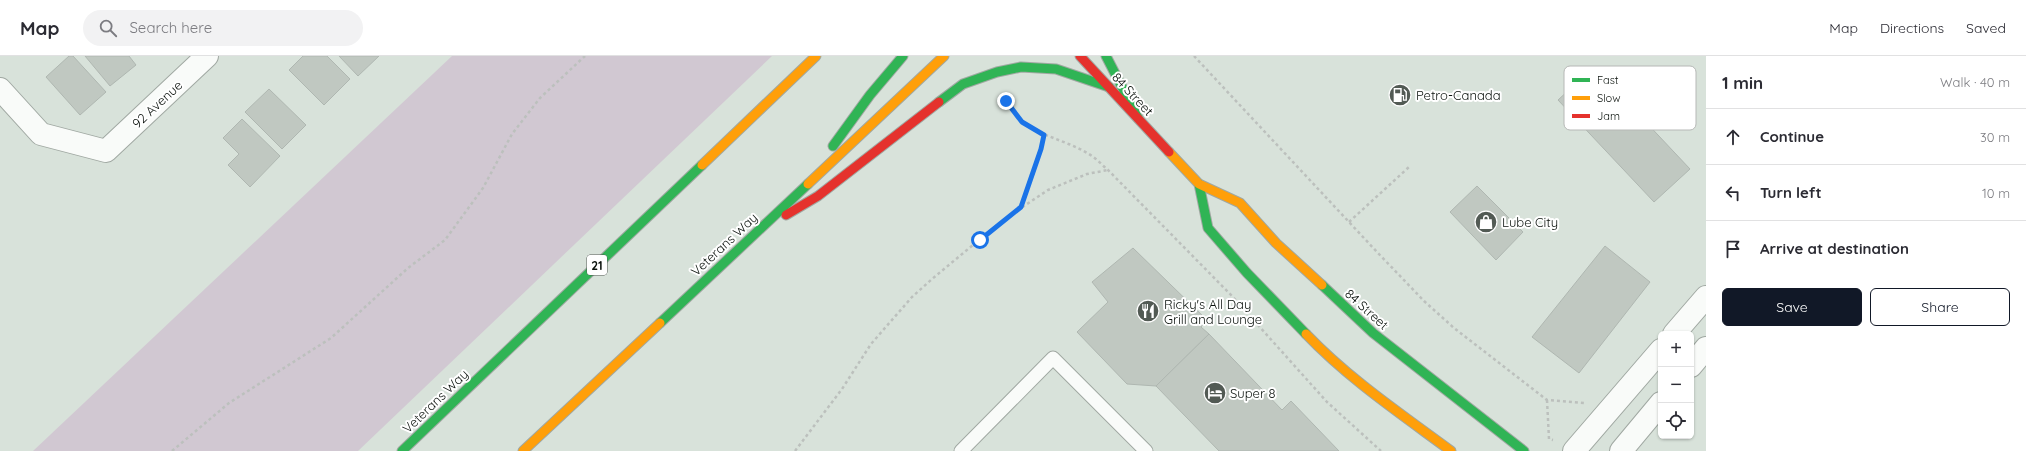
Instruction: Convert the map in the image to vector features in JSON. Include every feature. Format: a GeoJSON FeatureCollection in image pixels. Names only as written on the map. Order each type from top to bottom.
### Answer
{"type":"FeatureCollection","features":[{"type":"Feature","properties":{"kind":"main road"},"geometry":{"type":"LineString","coordinates":[[791,79],[804,56]]}},
{"type":"Feature","properties":{"kind":"main road","name":"Veterans Way"},"geometry":{"type":"LineString","coordinates":[[402,451],[816,56]]}},
{"type":"Feature","properties":{"kind":"main road"},"geometry":{"type":"LineString","coordinates":[[805,186],[870,95],[903,56]]}},
{"type":"Feature","properties":{"kind":"main road","name":"Veterans Way"},"geometry":{"type":"LineString","coordinates":[[523,451],[944,56]]}},
{"type":"Feature","properties":{"kind":"main road","name":"84 Street"},"geometry":{"type":"LineString","coordinates":[[1080,56],[1199,184],[1240,203],[1276,244],[1373,333],[1524,451]]}},
{"type":"Feature","properties":{"kind":"main road"},"geometry":{"type":"LineString","coordinates":[[1106,56],[1138,118]]}},
{"type":"Feature","properties":{"kind":"main road"},"geometry":{"type":"LineString","coordinates":[[751,236],[818,196],[963,84],[984,75],[1033,66],[1056,69],[1109,87]]}},
{"type":"Feature","properties":{"kind":"main road"},"geometry":{"type":"LineString","coordinates":[[1199,184],[1208,228],[1247,273],[1323,352],[1377,396],[1451,451]]}},
{"type":"Feature","properties":{"kind":"street","name":"92 Avenue"},"geometry":{"type":"LineString","coordinates":[[0,89],[41,134],[106,151],[207,56]]}},
{"type":"Feature","properties":{"kind":"street"},"geometry":{"type":"LineString","coordinates":[[1677,331],[1706,297]]}},
{"type":"Feature","properties":{"kind":"street"},"geometry":{"type":"LineString","coordinates":[[1694,362],[1706,348]]}},
{"type":"Feature","properties":{"kind":"street"},"geometry":{"type":"LineString","coordinates":[[1566,446],[1658,353]]}},
{"type":"Feature","properties":{"kind":"street"},"geometry":{"type":"LineString","coordinates":[[1621,451],[1658,407]]}},
{"type":"Feature","properties":{"kind":"lane"},"geometry":{"type":"LineString","coordinates":[[961,451],[1053,358],[1146,451]]}},
{"type":"Feature","properties":{"kind":"path"},"geometry":{"type":"LineString","coordinates":[[172,451],[229,403],[331,338],[408,268],[445,240],[483,188],[512,134],[540,98],[585,56]]}},
{"type":"Feature","properties":{"kind":"path"},"geometry":{"type":"LineString","coordinates":[[1194,56],[1424,301],[1454,328],[1547,400],[1584,402],[1580,409]]}},
{"type":"Feature","properties":{"kind":"path"},"geometry":{"type":"LineString","coordinates":[[997,72],[1006,101],[1015,115],[1022,122],[1044,135],[1092,156],[1108,170],[1232,296],[1327,402],[1381,451]]}},
{"type":"Feature","properties":{"kind":"path"},"geometry":{"type":"LineString","coordinates":[[1021,207],[1041,149],[1044,135]]}},
{"type":"Feature","properties":{"kind":"path"},"geometry":{"type":"LineString","coordinates":[[1349,222],[1409,167]]}},
{"type":"Feature","properties":{"kind":"path"},"geometry":{"type":"LineString","coordinates":[[795,451],[842,389],[871,344],[912,297],[932,279],[1021,207],[1067,181],[1087,174],[1108,170]]}},
{"type":"Feature","properties":{"kind":"path"},"geometry":{"type":"LineString","coordinates":[[1547,400],[1549,439],[1566,446]]}},
{"type":"Feature","properties":{"kind":"shaded area"},"geometry":{"type":"Polygon","coordinates":[[[452,56],[772,56],[358,451],[33,451],[452,56]]]}},
{"type":"Feature","properties":{"kind":"building"},"geometry":{"type":"Polygon","coordinates":[[[69,56],[73,56],[106,92],[80,115],[46,77],[69,56]]]}},
{"type":"Feature","properties":{"kind":"building"},"geometry":{"type":"Polygon","coordinates":[[[85,56],[129,56],[136,65],[110,86],[85,56]]]}},
{"type":"Feature","properties":{"kind":"building"},"geometry":{"type":"Polygon","coordinates":[[[303,56],[327,56],[350,79],[324,105],[289,70],[303,56]]]}},
{"type":"Feature","properties":{"kind":"building"},"geometry":{"type":"Polygon","coordinates":[[[339,56],[379,56],[358,76],[339,56]]]}},
{"type":"Feature","properties":{"kind":"building"},"geometry":{"type":"Polygon","coordinates":[[[269,89],[306,125],[282,149],[245,112],[269,89]]]}},
{"type":"Feature","properties":{"kind":"building"},"geometry":{"type":"Polygon","coordinates":[[[1564,94],[1564,106],[1558,100],[1564,94]]]}},
{"type":"Feature","properties":{"kind":"building"},"geometry":{"type":"Polygon","coordinates":[[[242,119],[280,156],[250,187],[228,165],[239,154],[223,138],[242,119]]]}},
{"type":"Feature","properties":{"kind":"building"},"geometry":{"type":"Polygon","coordinates":[[[1586,130],[1653,130],[1690,169],[1654,202],[1586,130]]]}},
{"type":"Feature","properties":{"kind":"building","name":"Lube City"},"geometry":{"type":"Polygon","coordinates":[[[1477,186],[1523,232],[1496,260],[1450,212],[1477,186]]]}},
{"type":"Feature","properties":{"kind":"building"},"geometry":{"type":"Polygon","coordinates":[[[1605,246],[1650,282],[1579,373],[1532,337],[1605,246]]]}},
{"type":"Feature","properties":{"kind":"building","name":"Ricky's All Day Grill and Lounge"},"geometry":{"type":"Polygon","coordinates":[[[1133,248],[1207,320],[1201,327],[1209,334],[1156,386],[1127,384],[1077,332],[1108,302],[1092,282],[1133,248]]]}},
{"type":"Feature","properties":{"kind":"building","name":"Super 8"},"geometry":{"type":"Polygon","coordinates":[[[1209,334],[1282,410],[1291,401],[1339,451],[1219,451],[1156,386],[1209,334]]]}},
{"type":"Feature","properties":{"kind":"traffic: fast"},"geometry":{"type":"LineString","coordinates":[[833,146],[870,95],[903,56]]}},
{"type":"Feature","properties":{"kind":"traffic: fast"},"geometry":{"type":"LineString","coordinates":[[1106,56],[1138,118]]}},
{"type":"Feature","properties":{"kind":"traffic: fast"},"geometry":{"type":"LineString","coordinates":[[939,102],[963,84],[997,72],[1021,67],[1056,69],[1109,87]]}},
{"type":"Feature","properties":{"kind":"traffic: fast"},"geometry":{"type":"LineString","coordinates":[[402,451],[702,165]]}},
{"type":"Feature","properties":{"kind":"traffic: fast"},"geometry":{"type":"LineString","coordinates":[[660,323],[808,184]]}},
{"type":"Feature","properties":{"kind":"traffic: fast"},"geometry":{"type":"LineString","coordinates":[[1199,184],[1208,228],[1247,273],[1306,334]]}},
{"type":"Feature","properties":{"kind":"traffic: fast"},"geometry":{"type":"LineString","coordinates":[[1322,285],[1373,333],[1524,451]]}},
{"type":"Feature","properties":{"kind":"traffic: slow"},"geometry":{"type":"LineString","coordinates":[[702,165],[816,56]]}},
{"type":"Feature","properties":{"kind":"traffic: slow"},"geometry":{"type":"LineString","coordinates":[[808,184],[944,56]]}},
{"type":"Feature","properties":{"kind":"traffic: slow"},"geometry":{"type":"LineString","coordinates":[[1169,152],[1199,184],[1240,203],[1276,243],[1322,285]]}},
{"type":"Feature","properties":{"kind":"traffic: slow"},"geometry":{"type":"LineString","coordinates":[[523,451],[660,323]]}},
{"type":"Feature","properties":{"kind":"traffic: slow"},"geometry":{"type":"LineString","coordinates":[[1306,334],[1358,381],[1394,410],[1451,451]]}},
{"type":"Feature","properties":{"kind":"traffic: jam"},"geometry":{"type":"LineString","coordinates":[[1080,56],[1169,152]]}},
{"type":"Feature","properties":{"kind":"traffic: jam"},"geometry":{"type":"LineString","coordinates":[[786,215],[818,196],[939,102]]}},
{"type":"Feature","properties":{"kind":"place","name":"Petro-Canada"},"geometry":{"type":"Point","coordinates":[1400,95]}},
{"type":"Feature","properties":{"kind":"place","name":"Lube City"},"geometry":{"type":"Point","coordinates":[1486,222]}},
{"type":"Feature","properties":{"kind":"place","name":"Ricky's All Day Grill and Lounge"},"geometry":{"type":"Point","coordinates":[1148,311]}},
{"type":"Feature","properties":{"kind":"place","name":"Super 8"},"geometry":{"type":"Point","coordinates":[1215,393]}},
{"type":"Feature","properties":{"kind":"route"},"geometry":{"type":"LineString","coordinates":[[980,240],[1021,207],[1041,149],[1044,135],[1022,122],[1015,115],[1006,101]]}}]}
